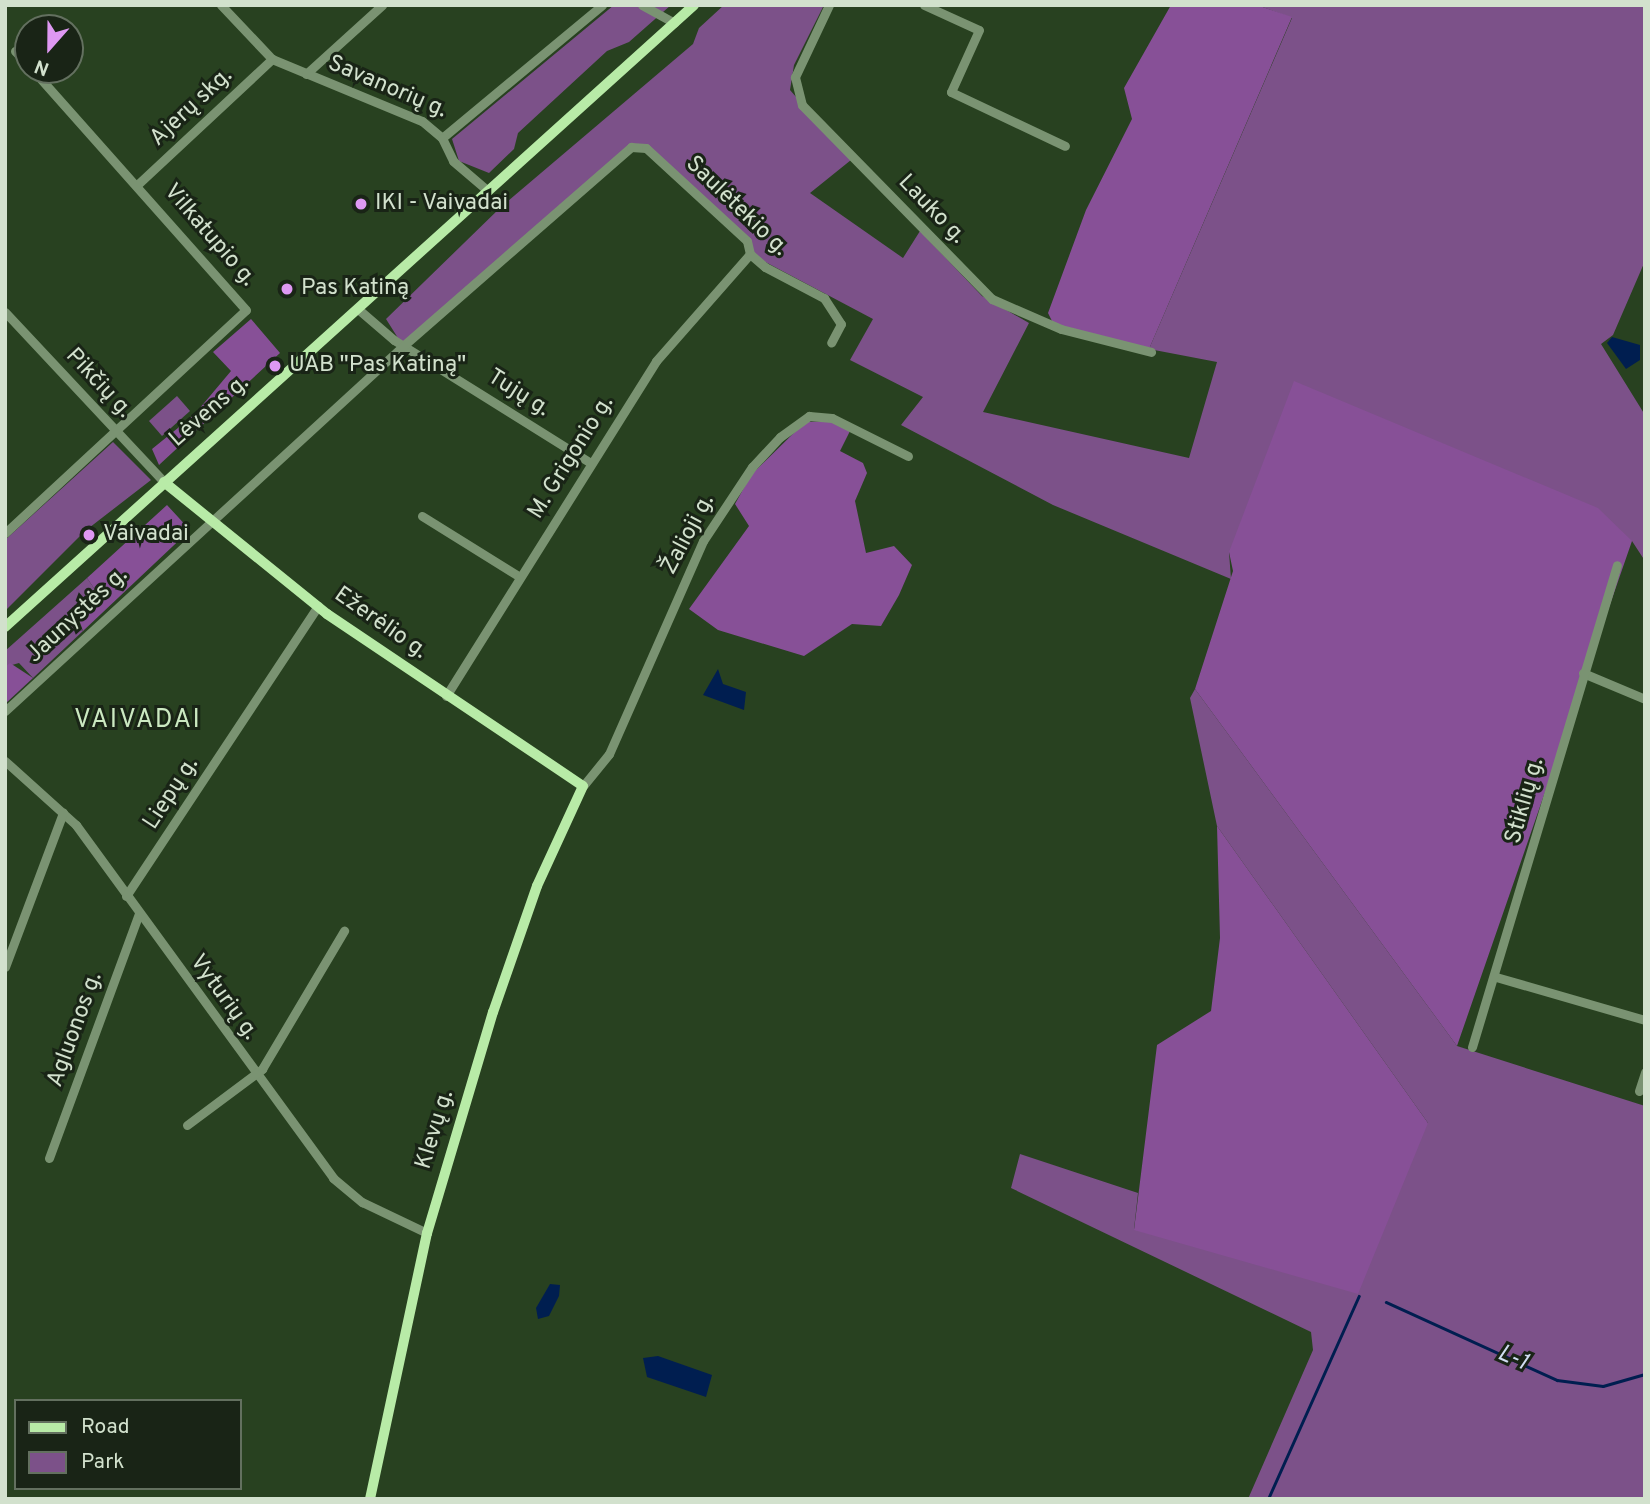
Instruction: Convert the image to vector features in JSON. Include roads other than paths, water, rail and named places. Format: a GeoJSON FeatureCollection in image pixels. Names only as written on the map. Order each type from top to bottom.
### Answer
{"type":"FeatureCollection","features":[{"type":"Feature","properties":{"kind":"main road","name":"Lėvens g."},"geometry":{"type":"LineString","coordinates":[[5,627],[694,5]]}},
{"type":"Feature","properties":{"kind":"main road","name":"Ežerėlio g."},"geometry":{"type":"LineString","coordinates":[[164,482],[209,521],[318,606],[446,696],[583,786]]}},
{"type":"Feature","properties":{"kind":"main road","name":"Klevų g."},"geometry":{"type":"LineString","coordinates":[[370,1499],[427,1233],[506,974],[583,786]]}},
{"type":"Feature","properties":{"kind":"street","name":"Savanorių g."},"geometry":{"type":"LineString","coordinates":[[221,5],[272,59],[422,121],[442,138],[602,5]]}},
{"type":"Feature","properties":{"kind":"street"},"geometry":{"type":"LineString","coordinates":[[306,74],[382,5]]}},
{"type":"Feature","properties":{"kind":"street"},"geometry":{"type":"LineString","coordinates":[[642,5],[674,23]]}},
{"type":"Feature","properties":{"kind":"street","name":"Lauko g."},"geometry":{"type":"LineString","coordinates":[[829,5],[795,77],[802,105],[992,299],[1030,319],[1151,352]]}},
{"type":"Feature","properties":{"kind":"street"},"geometry":{"type":"LineString","coordinates":[[924,5],[979,30],[951,92],[1065,146]]}},
{"type":"Feature","properties":{"kind":"street","name":"Ajerų skg."},"geometry":{"type":"LineString","coordinates":[[137,185],[272,59]]}},
{"type":"Feature","properties":{"kind":"street","name":"Vilkatupio g."},"geometry":{"type":"LineString","coordinates":[[5,533],[246,310],[46,84]]}},
{"type":"Feature","properties":{"kind":"street"},"geometry":{"type":"LineString","coordinates":[[442,138],[453,161],[488,191]]}},
{"type":"Feature","properties":{"kind":"street","name":"Saulėtekio g."},"geometry":{"type":"LineString","coordinates":[[209,521],[617,155],[639,145],[747,241],[750,254],[824,298],[841,324],[831,343]]}},
{"type":"Feature","properties":{"kind":"street","name":"M. Grigonio g."},"geometry":{"type":"LineString","coordinates":[[446,696],[656,361],[750,254]]}},
{"type":"Feature","properties":{"kind":"street","name":"Tujų g."},"geometry":{"type":"LineString","coordinates":[[358,309],[403,346],[591,463]]}},
{"type":"Feature","properties":{"kind":"street","name":"Pikčių g."},"geometry":{"type":"LineString","coordinates":[[5,312],[164,482]]}},
{"type":"Feature","properties":{"kind":"street","name":"Žalioji g."},"geometry":{"type":"LineString","coordinates":[[583,786],[609,754],[712,526],[780,437],[809,416],[832,418],[908,456]]}},
{"type":"Feature","properties":{"kind":"street"},"geometry":{"type":"LineString","coordinates":[[422,516],[520,577]]}},
{"type":"Feature","properties":{"kind":"street","name":"Jaunystės g."},"geometry":{"type":"LineString","coordinates":[[5,711],[209,521]]}},
{"type":"Feature","properties":{"kind":"street","name":"Stiklių g."},"geometry":{"type":"LineString","coordinates":[[1472,1047],[1496,976],[1583,673],[1617,565]]}},
{"type":"Feature","properties":{"kind":"street","name":"Liepų g."},"geometry":{"type":"LineString","coordinates":[[127,896],[318,606]]}},
{"type":"Feature","properties":{"kind":"street"},"geometry":{"type":"LineString","coordinates":[[1583,673],[1645,699]]}},
{"type":"Feature","properties":{"kind":"street","name":"Vyturių g."},"geometry":{"type":"LineString","coordinates":[[5,761],[63,813],[333,1178],[362,1202],[427,1233]]}},
{"type":"Feature","properties":{"kind":"street"},"geometry":{"type":"LineString","coordinates":[[5,967],[63,813]]}},
{"type":"Feature","properties":{"kind":"street","name":"Agluonos g."},"geometry":{"type":"LineString","coordinates":[[49,1158],[139,914]]}},
{"type":"Feature","properties":{"kind":"street"},"geometry":{"type":"LineString","coordinates":[[187,1125],[255,1075],[344,931]]}},
{"type":"Feature","properties":{"kind":"street"},"geometry":{"type":"LineString","coordinates":[[1496,976],[1645,1020]]}},
{"type":"Feature","properties":{"kind":"street"},"geometry":{"type":"LineString","coordinates":[[1639,1091],[1645,1072]]}},
{"type":"Feature","properties":{"kind":"water"},"geometry":{"type":"Polygon","coordinates":[[[1612,337],[1640,345],[1640,360],[1626,369],[1607,343],[1612,337]]]}},
{"type":"Feature","properties":{"kind":"water"},"geometry":{"type":"Polygon","coordinates":[[[718,669],[723,684],[746,692],[744,710],[703,695],[718,669]]]}},
{"type":"Feature","properties":{"kind":"water"},"geometry":{"type":"Polygon","coordinates":[[[550,1284],[560,1285],[559,1296],[549,1316],[538,1319],[536,1308],[550,1284]]]}},
{"type":"Feature","properties":{"kind":"water"},"geometry":{"type":"Polygon","coordinates":[[[658,1356],[712,1375],[706,1397],[647,1377],[643,1358],[658,1356]]]}},
{"type":"Feature","properties":{"kind":"waterway","name":"L-1"},"geometry":{"type":"LineString","coordinates":[[1268,1499],[1359,1296]]}},
{"type":"Feature","properties":{"kind":"waterway","name":"L-1"},"geometry":{"type":"LineString","coordinates":[[1386,1302],[1557,1380],[1603,1386],[1645,1374]]}},
{"type":"Feature","properties":{"kind":"place","name":"IKI - Vaivadai"},"geometry":{"type":"Point","coordinates":[361,204]}},
{"type":"Feature","properties":{"kind":"place","name":"Pas Katiną"},"geometry":{"type":"Point","coordinates":[287,289]}},
{"type":"Feature","properties":{"kind":"place","name":"UAB \"Pas Katiną\""},"geometry":{"type":"Point","coordinates":[275,366]}},
{"type":"Feature","properties":{"kind":"place","name":"Vaivadai"},"geometry":{"type":"Point","coordinates":[89,535]}},
{"type":"Feature","properties":{"kind":"district","name":"VAIVADAI"},"geometry":{"type":"Point","coordinates":[138,721]}}]}
